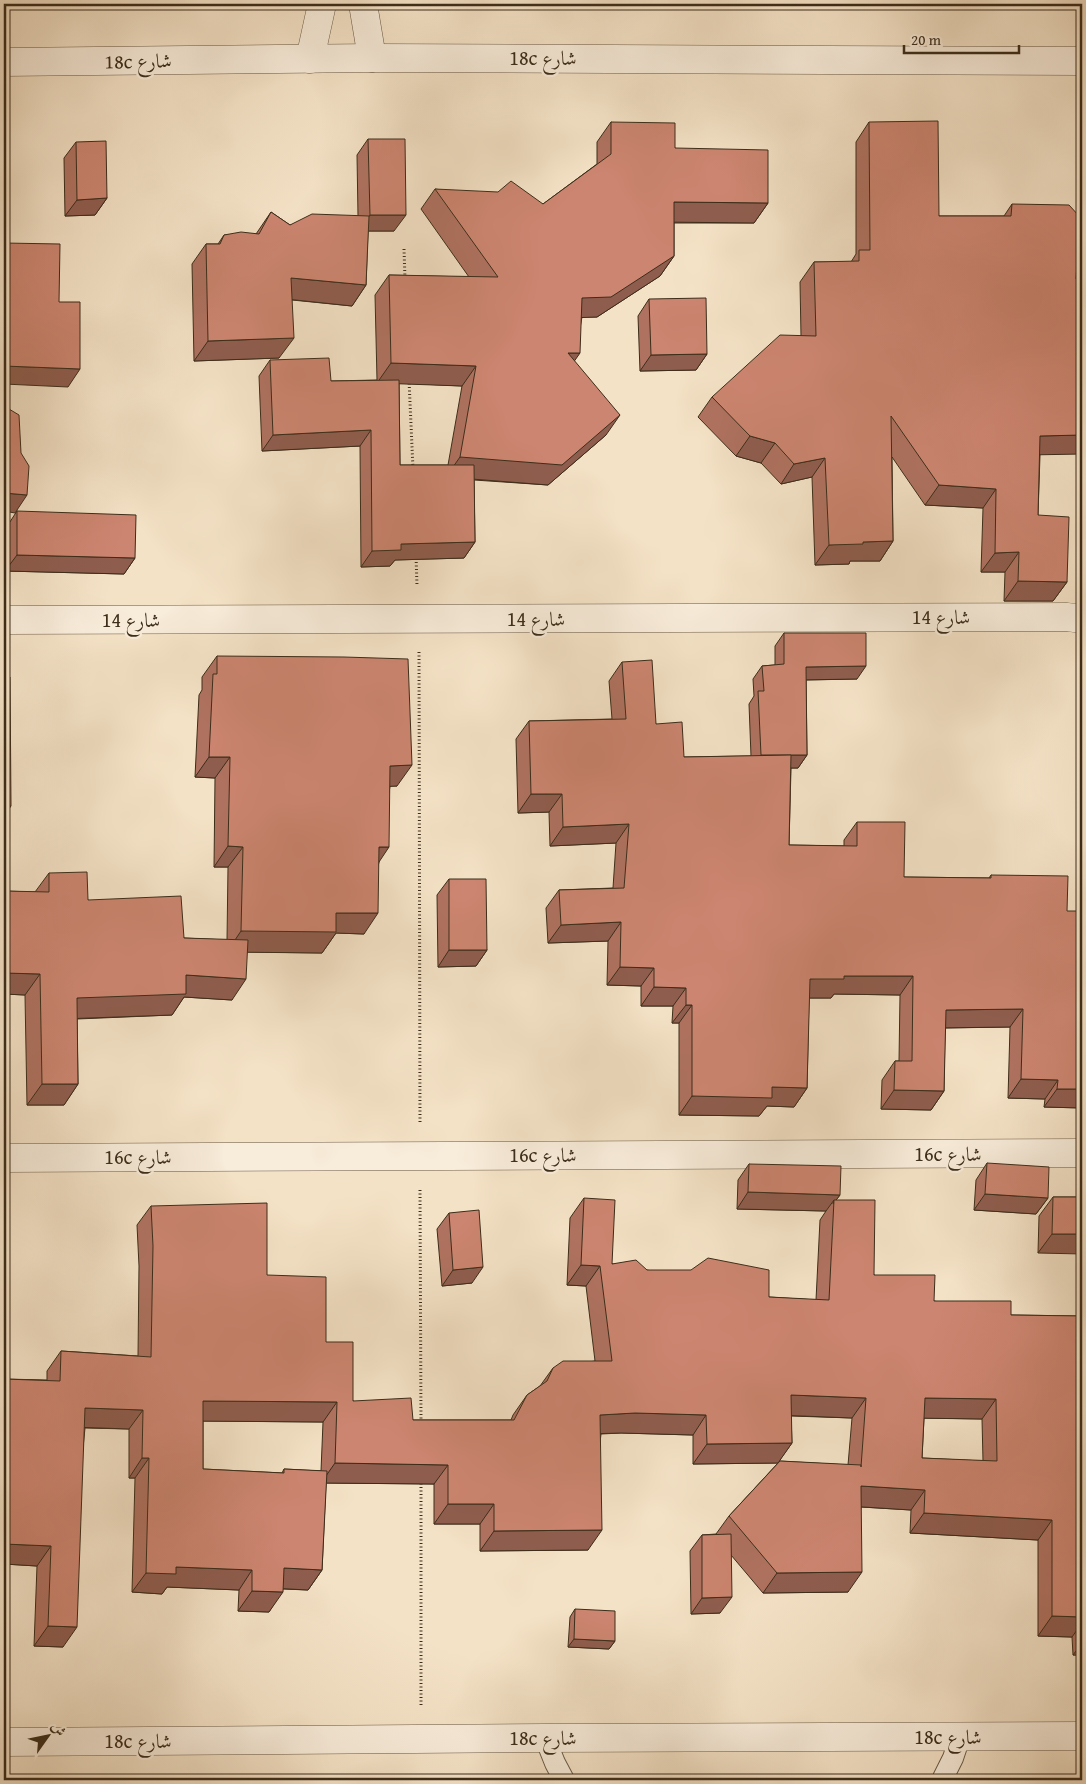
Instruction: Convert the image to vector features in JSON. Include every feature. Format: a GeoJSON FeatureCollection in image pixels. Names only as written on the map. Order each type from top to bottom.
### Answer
{"type":"FeatureCollection","features":[{"type":"Feature","properties":{"kind":"street"},"geometry":{"type":"LineString","coordinates":[[310,59],[322,4]]}},
{"type":"Feature","properties":{"kind":"street"},"geometry":{"type":"LineString","coordinates":[[363,4],[372,58]]}},
{"type":"Feature","properties":{"kind":"street","name":"18c شارع"},"geometry":{"type":"LineString","coordinates":[[4,62],[372,58],[1082,61]]}},
{"type":"Feature","properties":{"kind":"street","name":"شارع 14"},"geometry":{"type":"LineString","coordinates":[[4,620],[1077,616]]}},
{"type":"Feature","properties":{"kind":"street","name":"16c شارع"},"geometry":{"type":"LineString","coordinates":[[4,1158],[1082,1153]]}},
{"type":"Feature","properties":{"kind":"street","name":"18c شارع"},"geometry":{"type":"LineString","coordinates":[[4,1742],[1082,1736]]}},
{"type":"Feature","properties":{"kind":"lane"},"geometry":{"type":"LineString","coordinates":[[942,1780],[953,1758],[960,1737]]}},
{"type":"Feature","properties":{"kind":"lane"},"geometry":{"type":"LineString","coordinates":[[545,1738],[564,1780]]}},
{"type":"Feature","properties":{"kind":"path"},"geometry":{"type":"LineString","coordinates":[[404,249],[406,288]]}},
{"type":"Feature","properties":{"kind":"path"},"geometry":{"type":"LineString","coordinates":[[409,376],[413,473]]}},
{"type":"Feature","properties":{"kind":"path"},"geometry":{"type":"LineString","coordinates":[[416,551],[418,619],[420,1432]]}},
{"type":"Feature","properties":{"kind":"path"},"geometry":{"type":"LineString","coordinates":[[421,1472],[421,1739]]}},
{"type":"Feature","properties":{"kind":"building"},"geometry":{"type":"Polygon","coordinates":[[[938,121],[939,216],[1011,216],[1012,204],[1069,205],[1080,217],[1076,279],[1082,279],[1082,435],[1040,436],[1038,515],[1069,517],[1067,582],[1018,581],[1019,552],[995,553],[996,489],[939,485],[891,416],[893,541],[829,545],[825,458],[794,464],[775,443],[750,436],[712,397],[780,335],[816,336],[814,262],[859,261],[859,250],[870,250],[869,122],[938,121]]]}},
{"type":"Feature","properties":{"kind":"building"},"geometry":{"type":"Polygon","coordinates":[[[611,122],[675,123],[675,148],[768,150],[768,203],[674,202],[674,256],[611,297],[582,298],[580,353],[568,353],[620,415],[562,465],[460,457],[476,366],[391,363],[389,275],[498,277],[435,189],[498,192],[511,181],[543,204],[611,154],[611,122]]]}},
{"type":"Feature","properties":{"kind":"building"},"geometry":{"type":"Polygon","coordinates":[[[368,139],[405,139],[406,215],[370,215],[368,139]]]}},
{"type":"Feature","properties":{"kind":"building"},"geometry":{"type":"Polygon","coordinates":[[[106,141],[107,198],[77,200],[76,142],[106,141]]]}},
{"type":"Feature","properties":{"kind":"building"},"geometry":{"type":"Polygon","coordinates":[[[271,212],[290,225],[312,214],[369,216],[366,285],[291,278],[294,338],[208,341],[206,244],[220,244],[224,235],[241,232],[259,234],[271,212]]]}},
{"type":"Feature","properties":{"kind":"building"},"geometry":{"type":"Polygon","coordinates":[[[4,243],[60,244],[59,302],[80,302],[80,369],[4,366],[4,243]]]}},
{"type":"Feature","properties":{"kind":"building"},"geometry":{"type":"Polygon","coordinates":[[[706,298],[707,354],[651,355],[649,299],[706,298]]]}},
{"type":"Feature","properties":{"kind":"building"},"geometry":{"type":"Polygon","coordinates":[[[329,358],[331,381],[399,380],[400,465],[474,465],[475,542],[401,544],[401,550],[372,551],[371,430],[273,435],[270,360],[329,358]]]}},
{"type":"Feature","properties":{"kind":"building"},"geometry":{"type":"Polygon","coordinates":[[[4,406],[19,415],[21,453],[29,466],[27,495],[4,493],[4,406]]]}},
{"type":"Feature","properties":{"kind":"building"},"geometry":{"type":"Polygon","coordinates":[[[17,511],[136,515],[135,558],[17,555],[17,511]]]}},
{"type":"Feature","properties":{"kind":"building"},"geometry":{"type":"Polygon","coordinates":[[[784,633],[866,633],[866,666],[806,667],[807,755],[761,755],[758,691],[764,691],[762,666],[784,664],[784,633]]]}},
{"type":"Feature","properties":{"kind":"building"},"geometry":{"type":"Polygon","coordinates":[[[217,656],[408,659],[412,765],[390,766],[389,847],[379,847],[378,913],[336,913],[336,932],[241,931],[243,847],[228,846],[230,757],[209,757],[213,674],[217,674],[217,656]]]}},
{"type":"Feature","properties":{"kind":"building"},"geometry":{"type":"Polygon","coordinates":[[[652,660],[656,724],[682,722],[684,757],[791,755],[789,845],[857,846],[857,822],[905,822],[904,877],[991,878],[991,875],[1068,876],[1067,911],[1082,911],[1082,1089],[1057,1089],[1058,1080],[1021,1079],[1023,1009],[946,1010],[944,1091],[894,1090],[895,1061],[912,1061],[913,976],[844,976],[844,979],[810,979],[807,1088],[772,1087],[772,1098],[692,1096],[692,1005],[686,1005],[686,988],[654,987],[654,968],[620,967],[621,922],[561,925],[559,890],[624,888],[629,824],[563,827],[562,794],[531,794],[529,721],[626,719],[622,662],[652,660]]]}},
{"type":"Feature","properties":{"kind":"building"},"geometry":{"type":"Polygon","coordinates":[[[4,677],[10,677],[11,806],[4,806],[4,677]]]}},
{"type":"Feature","properties":{"kind":"building"},"geometry":{"type":"Polygon","coordinates":[[[87,872],[88,900],[181,896],[184,938],[248,940],[246,979],[186,975],[186,994],[77,998],[78,1084],[42,1084],[40,974],[4,973],[4,891],[49,892],[49,873],[87,872]]]}},
{"type":"Feature","properties":{"kind":"building"},"geometry":{"type":"Polygon","coordinates":[[[449,879],[486,879],[487,950],[449,950],[449,879]]]}},
{"type":"Feature","properties":{"kind":"building"},"geometry":{"type":"Polygon","coordinates":[[[987,1163],[1049,1167],[1048,1198],[985,1194],[987,1163]]]}},
{"type":"Feature","properties":{"kind":"building"},"geometry":{"type":"Polygon","coordinates":[[[749,1164],[841,1166],[840,1195],[748,1192],[749,1164]]]}},
{"type":"Feature","properties":{"kind":"building"},"geometry":{"type":"Polygon","coordinates":[[[1053,1197],[1082,1197],[1082,1234],[1052,1234],[1053,1197]]]}},
{"type":"Feature","properties":{"kind":"building"},"geometry":{"type":"Polygon","coordinates":[[[584,1198],[615,1200],[612,1264],[636,1260],[647,1270],[691,1270],[708,1258],[769,1270],[769,1297],[829,1300],[834,1200],[875,1200],[874,1275],[935,1275],[934,1301],[1011,1301],[1011,1315],[1082,1316],[1082,1617],[1052,1616],[1052,1520],[924,1513],[925,1490],[861,1486],[862,1572],[777,1573],[729,1516],[780,1461],[861,1465],[861,1467],[866,1398],[791,1395],[792,1443],[707,1444],[706,1415],[635,1413],[600,1415],[602,1530],[494,1531],[494,1504],[448,1504],[448,1465],[335,1463],[337,1402],[203,1401],[203,1469],[284,1473],[284,1469],[327,1471],[322,1570],[284,1568],[283,1592],[252,1591],[252,1570],[176,1567],[176,1574],[146,1573],[149,1458],[142,1458],[143,1410],[85,1408],[77,1627],[48,1626],[51,1546],[4,1544],[4,1379],[60,1381],[61,1351],[151,1357],[153,1246],[151,1206],[267,1203],[267,1275],[326,1277],[326,1342],[353,1342],[353,1401],[411,1398],[413,1420],[514,1420],[527,1395],[547,1381],[553,1368],[563,1361],[612,1361],[600,1266],[581,1265],[584,1198]],[[925,1398],[922,1458],[997,1461],[996,1399],[925,1398]]]}},
{"type":"Feature","properties":{"kind":"building"},"geometry":{"type":"Polygon","coordinates":[[[479,1210],[483,1267],[453,1270],[449,1213],[479,1210]]]}},
{"type":"Feature","properties":{"kind":"building"},"geometry":{"type":"Polygon","coordinates":[[[731,1534],[732,1597],[702,1598],[702,1535],[731,1534]]]}},
{"type":"Feature","properties":{"kind":"building"},"geometry":{"type":"Polygon","coordinates":[[[575,1609],[615,1611],[615,1641],[574,1639],[575,1609]]]}}]}
